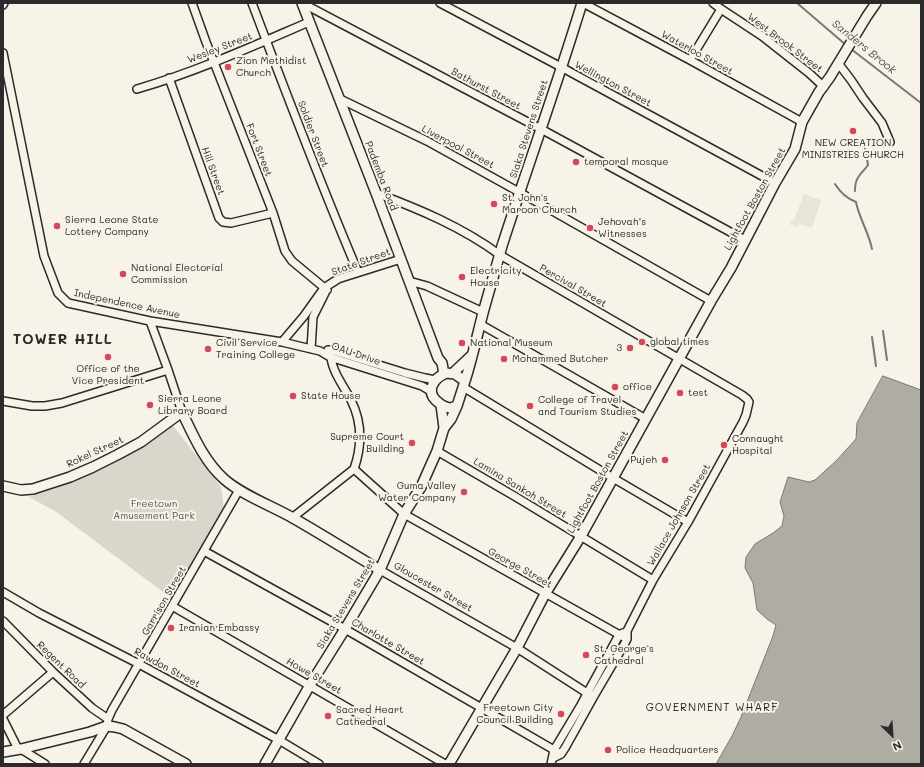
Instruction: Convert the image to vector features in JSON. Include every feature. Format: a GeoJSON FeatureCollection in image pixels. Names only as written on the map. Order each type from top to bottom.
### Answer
{"type":"FeatureCollection","features":[{"type":"Feature","properties":{"kind":"main road","name":"Pademba Road"},"geometry":{"type":"LineString","coordinates":[[302,3],[438,358],[447,363],[449,373]]}},
{"type":"Feature","properties":{"kind":"main road","name":"Siaka Stevens Street"},"geometry":{"type":"LineString","coordinates":[[464,384],[483,312],[519,192],[582,3]]}},
{"type":"Feature","properties":{"kind":"main road","name":"Lightfoot Boston Street"},"geometry":{"type":"LineString","coordinates":[[449,764],[517,648],[545,594],[581,536],[711,301],[722,284],[775,183],[796,149],[802,122],[819,92],[824,87],[876,3]]}},
{"type":"Feature","properties":{"kind":"main road"},"geometry":{"type":"LineString","coordinates":[[449,373],[458,376],[464,384],[458,406],[451,408],[441,405],[436,401],[432,392],[432,387],[436,380],[449,373],[473,354]]}},
{"type":"Feature","properties":{"kind":"main road","name":"Siaka Stevens Street"},"geometry":{"type":"LineString","coordinates":[[441,405],[444,428]]}},
{"type":"Feature","properties":{"kind":"main road","name":"Siaka Stevens Street"},"geometry":{"type":"LineString","coordinates":[[264,764],[380,570],[404,514],[421,487],[437,451],[444,428],[458,406]]}},
{"type":"Feature","properties":{"kind":"main road","name":"Rokel Street"},"geometry":{"type":"LineString","coordinates":[[5,489],[33,489],[70,477],[93,467],[141,442],[182,412]]}},
{"type":"Feature","properties":{"kind":"main road","name":"Gloucester Street"},"geometry":{"type":"LineString","coordinates":[[182,412],[197,444],[224,479],[239,490],[292,518],[380,570]]}},
{"type":"Feature","properties":{"kind":"main road"},"geometry":{"type":"LineString","coordinates":[[3,752],[90,732],[107,723],[122,729],[186,764]]}},
{"type":"Feature","properties":{"kind":"street","name":"Fort Street"},"geometry":{"type":"LineString","coordinates":[[192,3],[285,250],[292,261],[327,288]]}},
{"type":"Feature","properties":{"kind":"street","name":"Soldier Street"},"geometry":{"type":"LineString","coordinates":[[252,3],[336,220],[358,272]]}},
{"type":"Feature","properties":{"kind":"street","name":"Bathurst Street"},"geometry":{"type":"LineString","coordinates":[[302,3],[541,129],[745,240]]}},
{"type":"Feature","properties":{"kind":"street","name":"Wellington Street"},"geometry":{"type":"LineString","coordinates":[[440,3],[775,183]]}},
{"type":"Feature","properties":{"kind":"street","name":"Waterloo Street"},"geometry":{"type":"LineString","coordinates":[[582,3],[690,60],[802,122]]}},
{"type":"Feature","properties":{"kind":"street","name":"West Brook Street"},"geometry":{"type":"LineString","coordinates":[[713,3],[762,36],[809,73],[824,87]]}},
{"type":"Feature","properties":{"kind":"street"},"geometry":{"type":"LineString","coordinates":[[690,60],[721,9]]}},
{"type":"Feature","properties":{"kind":"street","name":"Wesley Street"},"geometry":{"type":"LineString","coordinates":[[136,89],[214,61],[309,22]]}},
{"type":"Feature","properties":{"kind":"street","name":"Independence Avenue"},"geometry":{"type":"LineString","coordinates":[[3,53],[44,256],[58,293],[68,303],[150,321],[282,342],[320,351]]}},
{"type":"Feature","properties":{"kind":"street"},"geometry":{"type":"LineString","coordinates":[[838,63],[882,122],[890,142]]}},
{"type":"Feature","properties":{"kind":"street","name":"Hill Street"},"geometry":{"type":"LineString","coordinates":[[169,78],[220,218],[223,222],[231,223],[272,213]]}},
{"type":"Feature","properties":{"kind":"street","name":"Liverpool Street"},"geometry":{"type":"LineString","coordinates":[[340,99],[427,141],[711,301]]}},
{"type":"Feature","properties":{"kind":"street","name":"Percival Street"},"geometry":{"type":"LineString","coordinates":[[376,193],[408,205],[470,235],[500,255],[742,395],[749,402],[748,409]]}},
{"type":"Feature","properties":{"kind":"street","name":"State Street"},"geometry":{"type":"LineString","coordinates":[[282,342],[327,288],[338,279],[401,259]]}},
{"type":"Feature","properties":{"kind":"street"},"geometry":{"type":"LineString","coordinates":[[409,281],[427,286],[483,312]]}},
{"type":"Feature","properties":{"kind":"street","name":"State Street"},"geometry":{"type":"LineString","coordinates":[[311,349],[313,317],[327,288]]}},
{"type":"Feature","properties":{"kind":"street"},"geometry":{"type":"LineString","coordinates":[[150,321],[182,412]]}},
{"type":"Feature","properties":{"kind":"street"},"geometry":{"type":"LineString","coordinates":[[480,324],[646,419]]}},
{"type":"Feature","properties":{"kind":"street","name":"OAU Drive"},"geometry":{"type":"LineString","coordinates":[[320,351],[436,380]]}},
{"type":"Feature","properties":{"kind":"street"},"geometry":{"type":"LineString","coordinates":[[292,518],[354,469],[357,460],[359,449],[359,424],[357,413],[338,378],[331,353]]}},
{"type":"Feature","properties":{"kind":"street","name":"OAU Drive"},"geometry":{"type":"LineString","coordinates":[[331,353],[422,386],[432,392]]}},
{"type":"Feature","properties":{"kind":"street"},"geometry":{"type":"LineString","coordinates":[[3,401],[32,406],[45,406],[62,403],[168,370]]}},
{"type":"Feature","properties":{"kind":"street"},"geometry":{"type":"LineString","coordinates":[[464,384],[613,478],[688,522]]}},
{"type":"Feature","properties":{"kind":"street","name":"Wallace Johnson Street"},"geometry":{"type":"LineString","coordinates":[[627,639],[627,631],[654,580],[688,522],[748,409]]}},
{"type":"Feature","properties":{"kind":"street","name":"Lamina Sankoh Street"},"geometry":{"type":"LineString","coordinates":[[437,451],[654,580]]}},
{"type":"Feature","properties":{"kind":"street","name":"George Street"},"geometry":{"type":"LineString","coordinates":[[354,469],[404,514],[627,639]]}},
{"type":"Feature","properties":{"kind":"street","name":"Garrison Street"},"geometry":{"type":"LineString","coordinates":[[84,764],[139,664],[239,490]]}},
{"type":"Feature","properties":{"kind":"street","name":"Charlotte Street"},"geometry":{"type":"LineString","coordinates":[[204,551],[345,629],[558,752]]}},
{"type":"Feature","properties":{"kind":"street","name":"Gloucester Street"},"geometry":{"type":"LineString","coordinates":[[380,570],[517,648],[590,694]]}},
{"type":"Feature","properties":{"kind":"street","name":"Rawdon Street"},"geometry":{"type":"LineString","coordinates":[[3,592],[39,613],[139,664],[279,740],[319,764]]}},
{"type":"Feature","properties":{"kind":"street","name":"Howe Street"},"geometry":{"type":"LineString","coordinates":[[172,606],[445,764]]}},
{"type":"Feature","properties":{"kind":"street","name":"Regent Road"},"geometry":{"type":"LineString","coordinates":[[5,626],[107,723]]}},
{"type":"Feature","properties":{"kind":"street"},"geometry":{"type":"LineString","coordinates":[[552,761],[574,732],[590,694],[619,635],[627,631]]}},
{"type":"Feature","properties":{"kind":"street"},"geometry":{"type":"LineString","coordinates":[[590,694],[627,639]]}},
{"type":"Feature","properties":{"kind":"street"},"geometry":{"type":"LineString","coordinates":[[3,715],[53,672]]}},
{"type":"Feature","properties":{"kind":"street"},"geometry":{"type":"LineString","coordinates":[[3,720],[20,749],[44,764]]}},
{"type":"Feature","properties":{"kind":"shaded area"},"geometry":{"type":"Polygon","coordinates":[[[804,194],[821,200],[812,228],[799,224],[798,227],[790,225],[792,219],[794,220],[804,194]]]}},
{"type":"Feature","properties":{"kind":"shaded area"},"geometry":{"type":"Polygon","coordinates":[[[883,376],[921,390],[921,764],[716,764],[741,717],[776,625],[757,610],[753,583],[745,568],[746,557],[755,544],[782,526],[784,516],[780,502],[788,477],[809,482],[815,480],[836,461],[856,439],[857,423],[883,376]]]}},
{"type":"Feature","properties":{"kind":"green space","name":"Freetown Amusement Park"},"geometry":{"type":"Polygon","coordinates":[[[170,422],[221,487],[224,509],[171,598],[55,511],[29,497],[82,478],[120,460],[152,439],[170,422]]]}},
{"type":"Feature","properties":{"kind":"waterway","name":"Sanders Brook"},"geometry":{"type":"LineString","coordinates":[[797,3],[846,45]]}},
{"type":"Feature","properties":{"kind":"waterway","name":"Sanders Brook"},"geometry":{"type":"LineString","coordinates":[[851,49],[921,103]]}},
{"type":"Feature","properties":{"kind":"waterway"},"geometry":{"type":"LineString","coordinates":[[855,191],[857,179],[868,165],[865,148]]}},
{"type":"Feature","properties":{"kind":"waterway"},"geometry":{"type":"LineString","coordinates":[[835,184],[844,195],[856,202],[872,249]]}},
{"type":"Feature","properties":{"kind":"waterway"},"geometry":{"type":"LineString","coordinates":[[883,331],[887,360]]}},
{"type":"Feature","properties":{"kind":"waterway"},"geometry":{"type":"LineString","coordinates":[[872,337],[876,366]]}},
{"type":"Feature","properties":{"kind":"place","name":"Zion Methidist Church"},"geometry":{"type":"Point","coordinates":[228,67]}},
{"type":"Feature","properties":{"kind":"place","name":"NEW CREATION MINISTRIES CHURCH"},"geometry":{"type":"Point","coordinates":[853,131]}},
{"type":"Feature","properties":{"kind":"place","name":"temporal mosque"},"geometry":{"type":"Point","coordinates":[576,162]}},
{"type":"Feature","properties":{"kind":"place","name":"St. John's Maroon Church"},"geometry":{"type":"Point","coordinates":[494,204]}},
{"type":"Feature","properties":{"kind":"place","name":"Sierra Leone State Lottery Company"},"geometry":{"type":"Point","coordinates":[57,226]}},
{"type":"Feature","properties":{"kind":"place","name":"Jehovah’s Witnesses"},"geometry":{"type":"Point","coordinates":[590,228]}},
{"type":"Feature","properties":{"kind":"place","name":"National Electorial Commission"},"geometry":{"type":"Point","coordinates":[123,274]}},
{"type":"Feature","properties":{"kind":"place","name":"Electricity House"},"geometry":{"type":"Point","coordinates":[462,277]}},
{"type":"Feature","properties":{"kind":"place","name":"global times"},"geometry":{"type":"Point","coordinates":[642,342]}},
{"type":"Feature","properties":{"kind":"place","name":"National Museum"},"geometry":{"type":"Point","coordinates":[462,343]}},
{"type":"Feature","properties":{"kind":"place","name":"3"},"geometry":{"type":"Point","coordinates":[630,348]}},
{"type":"Feature","properties":{"kind":"place","name":"Civil Service Training College"},"geometry":{"type":"Point","coordinates":[208,349]}},
{"type":"Feature","properties":{"kind":"place","name":"Office of the Vice President"},"geometry":{"type":"Point","coordinates":[108,357]}},
{"type":"Feature","properties":{"kind":"place","name":"Mohammed Butcher"},"geometry":{"type":"Point","coordinates":[504,359]}},
{"type":"Feature","properties":{"kind":"place","name":"office"},"geometry":{"type":"Point","coordinates":[615,387]}},
{"type":"Feature","properties":{"kind":"place","name":"test"},"geometry":{"type":"Point","coordinates":[680,393]}},
{"type":"Feature","properties":{"kind":"place","name":"State House"},"geometry":{"type":"Point","coordinates":[293,396]}},
{"type":"Feature","properties":{"kind":"place","name":"Sierra Leone Library Board"},"geometry":{"type":"Point","coordinates":[150,405]}},
{"type":"Feature","properties":{"kind":"place","name":"College of Travel and Tourism Studies"},"geometry":{"type":"Point","coordinates":[530,406]}},
{"type":"Feature","properties":{"kind":"place","name":"Supreme Court Building"},"geometry":{"type":"Point","coordinates":[412,443]}},
{"type":"Feature","properties":{"kind":"place","name":"Connaught Hospital"},"geometry":{"type":"Point","coordinates":[724,445]}},
{"type":"Feature","properties":{"kind":"place","name":"Pujeh"},"geometry":{"type":"Point","coordinates":[665,460]}},
{"type":"Feature","properties":{"kind":"place","name":"Guma Valley Water Company"},"geometry":{"type":"Point","coordinates":[464,492]}},
{"type":"Feature","properties":{"kind":"place","name":"Iranian Embassy"},"geometry":{"type":"Point","coordinates":[171,628]}},
{"type":"Feature","properties":{"kind":"place","name":"St. George's Cathedral"},"geometry":{"type":"Point","coordinates":[586,655]}},
{"type":"Feature","properties":{"kind":"place","name":"Freetown City Council Building"},"geometry":{"type":"Point","coordinates":[561,714]}},
{"type":"Feature","properties":{"kind":"place","name":"Sacred Heart Cathedral"},"geometry":{"type":"Point","coordinates":[328,716]}},
{"type":"Feature","properties":{"kind":"place","name":"Police Headquarters"},"geometry":{"type":"Point","coordinates":[608,750]}},
{"type":"Feature","properties":{"kind":"district","name":"TOWER HILL"},"geometry":{"type":"Point","coordinates":[63,340]}},
{"type":"Feature","properties":{"kind":"district","name":"GOVERNMENT WHARF"},"geometry":{"type":"Point","coordinates":[712,708]}}]}
